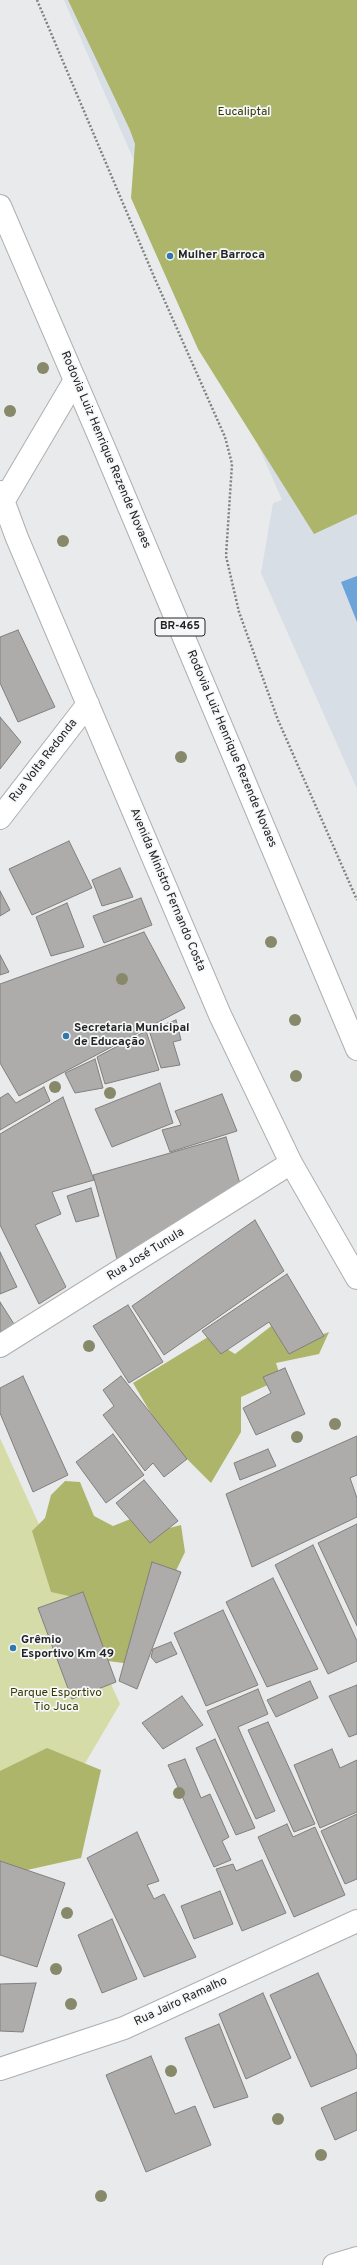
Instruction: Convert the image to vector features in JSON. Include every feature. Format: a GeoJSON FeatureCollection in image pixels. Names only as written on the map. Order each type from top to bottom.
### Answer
{"type":"FeatureCollection","features":[{"type":"Feature","properties":{"kind":"main road","name":"Rodovia Luiz Henrique Rezende Novaes"},"geometry":{"type":"LineString","coordinates":[[0,206],[75,380],[357,1049]]}},
{"type":"Feature","properties":{"kind":"main road"},"geometry":{"type":"LineString","coordinates":[[2,497],[75,380]]}},
{"type":"Feature","properties":{"kind":"main road","name":"Avenida Ministro Fernando Costa"},"geometry":{"type":"LineString","coordinates":[[2,497],[211,995],[291,1163],[357,1278]]}},
{"type":"Feature","properties":{"kind":"main road","name":"Rua Volta Redonda"},"geometry":{"type":"LineString","coordinates":[[0,818],[88,704]]}},
{"type":"Feature","properties":{"kind":"main road","name":"Rua José Tunula"},"geometry":{"type":"LineString","coordinates":[[0,1346],[291,1163]]}},
{"type":"Feature","properties":{"kind":"main road","name":"Rua Jairo Ramalho"},"geometry":{"type":"LineString","coordinates":[[0,2069],[124,2028],[357,1921]]}},
{"type":"Feature","properties":{"kind":"main road"},"geometry":{"type":"LineString","coordinates":[[334,2265],[357,2258]]}},
{"type":"Feature","properties":{"kind":"path"},"geometry":{"type":"LineString","coordinates":[[37,0],[155,280],[225,437],[232,464],[226,556],[239,612],[278,720],[357,900]]}},
{"type":"Feature","properties":{"kind":"shaded area","name":"Eucaliptal"},"geometry":{"type":"Polygon","coordinates":[[[64,0],[357,0],[357,789],[261,573],[273,503],[282,500],[64,0]]]}},
{"type":"Feature","properties":{"kind":"green space","name":"Eucaliptal"},"geometry":{"type":"Polygon","coordinates":[[[68,0],[357,0],[357,514],[314,534],[198,349],[131,198],[135,144],[130,130],[68,0]]]}},
{"type":"Feature","properties":{"kind":"green space"},"geometry":{"type":"Polygon","coordinates":[[[283,1317],[302,1342],[329,1332],[319,1354],[276,1363],[281,1379],[241,1397],[241,1432],[211,1483],[165,1437],[133,1383],[208,1337],[235,1354],[283,1317]]]}},
{"type":"Feature","properties":{"kind":"green space","name":"Parque Esportivo Tio Juca"},"geometry":{"type":"Polygon","coordinates":[[[0,1438],[120,1704],[74,1782],[0,1809],[0,1438]]]}},
{"type":"Feature","properties":{"kind":"green space"},"geometry":{"type":"Polygon","coordinates":[[[65,1481],[80,1482],[94,1516],[113,1526],[138,1516],[154,1532],[181,1525],[185,1552],[131,1664],[100,1660],[78,1598],[51,1592],[32,1531],[45,1518],[51,1495],[65,1481]]]}},
{"type":"Feature","properties":{"kind":"green space"},"geometry":{"type":"Polygon","coordinates":[[[47,1748],[101,1770],[81,1858],[0,1876],[0,1771],[47,1748]]]}},
{"type":"Feature","properties":{"kind":"water"},"geometry":{"type":"Polygon","coordinates":[[[357,576],[357,622],[341,582],[357,576]]]}},
{"type":"Feature","properties":{"kind":"building"},"geometry":{"type":"Polygon","coordinates":[[[18,630],[55,707],[18,722],[0,683],[0,637],[18,630]]]}},
{"type":"Feature","properties":{"kind":"building"},"geometry":{"type":"Polygon","coordinates":[[[0,717],[21,742],[0,769],[0,717]]]}},
{"type":"Feature","properties":{"kind":"building"},"geometry":{"type":"Polygon","coordinates":[[[69,841],[92,888],[32,915],[9,869],[69,841]]]}},
{"type":"Feature","properties":{"kind":"building"},"geometry":{"type":"Polygon","coordinates":[[[120,868],[133,897],[102,906],[92,880],[120,868]]]}},
{"type":"Feature","properties":{"kind":"building"},"geometry":{"type":"Polygon","coordinates":[[[0,891],[10,910],[0,916],[0,891]]]}},
{"type":"Feature","properties":{"kind":"building"},"geometry":{"type":"Polygon","coordinates":[[[141,898],[152,925],[104,943],[93,916],[141,898]]]}},
{"type":"Feature","properties":{"kind":"building"},"geometry":{"type":"Polygon","coordinates":[[[67,903],[84,947],[51,956],[36,917],[67,903]]]}},
{"type":"Feature","properties":{"kind":"building","name":"Secretaria Municipal de Educação"},"geometry":{"type":"Polygon","coordinates":[[[144,932],[185,1008],[19,1096],[0,1063],[0,984],[144,932]]]}},
{"type":"Feature","properties":{"kind":"building"},"geometry":{"type":"Polygon","coordinates":[[[0,955],[9,972],[0,975],[0,955]]]}},
{"type":"Feature","properties":{"kind":"building"},"geometry":{"type":"Polygon","coordinates":[[[176,1020],[181,1040],[173,1042],[180,1065],[161,1068],[149,1030],[176,1020]]]}},
{"type":"Feature","properties":{"kind":"building"},"geometry":{"type":"Polygon","coordinates":[[[146,1031],[159,1070],[105,1084],[97,1057],[146,1031]]]}},
{"type":"Feature","properties":{"kind":"building"},"geometry":{"type":"Polygon","coordinates":[[[95,1059],[103,1088],[75,1093],[65,1073],[95,1059]]]}},
{"type":"Feature","properties":{"kind":"building"},"geometry":{"type":"Polygon","coordinates":[[[160,1083],[173,1123],[112,1147],[95,1109],[160,1083]]]}},
{"type":"Feature","properties":{"kind":"building"},"geometry":{"type":"Polygon","coordinates":[[[44,1087],[50,1101],[0,1130],[0,1098],[8,1093],[16,1103],[44,1087]]]}},
{"type":"Feature","properties":{"kind":"building"},"geometry":{"type":"Polygon","coordinates":[[[222,1094],[237,1131],[170,1152],[162,1130],[181,1125],[175,1111],[222,1094]]]}},
{"type":"Feature","properties":{"kind":"building"},"geometry":{"type":"Polygon","coordinates":[[[63,1097],[94,1180],[52,1192],[61,1214],[35,1225],[66,1287],[39,1304],[0,1225],[0,1134],[63,1097]]]}},
{"type":"Feature","properties":{"kind":"building"},"geometry":{"type":"Polygon","coordinates":[[[226,1137],[241,1187],[117,1259],[93,1175],[226,1137]]]}},
{"type":"Feature","properties":{"kind":"building"},"geometry":{"type":"Polygon","coordinates":[[[91,1188],[99,1216],[76,1222],[67,1196],[91,1188]]]}},
{"type":"Feature","properties":{"kind":"building"},"geometry":{"type":"Polygon","coordinates":[[[255,1220],[284,1271],[164,1355],[132,1306],[255,1220]]]}},
{"type":"Feature","properties":{"kind":"building"},"geometry":{"type":"Polygon","coordinates":[[[0,1252],[17,1287],[0,1294],[0,1252]]]}},
{"type":"Feature","properties":{"kind":"building"},"geometry":{"type":"Polygon","coordinates":[[[287,1274],[324,1336],[289,1354],[269,1322],[221,1354],[202,1331],[287,1274]]]}},
{"type":"Feature","properties":{"kind":"building"},"geometry":{"type":"Polygon","coordinates":[[[0,1302],[14,1324],[0,1332],[0,1302]]]}},
{"type":"Feature","properties":{"kind":"building"},"geometry":{"type":"Polygon","coordinates":[[[128,1305],[163,1362],[129,1383],[93,1326],[128,1305]]]}},
{"type":"Feature","properties":{"kind":"building"},"geometry":{"type":"Polygon","coordinates":[[[285,1368],[305,1414],[256,1435],[243,1408],[271,1393],[263,1377],[285,1368]]]}},
{"type":"Feature","properties":{"kind":"building"},"geometry":{"type":"Polygon","coordinates":[[[23,1376],[68,1475],[33,1492],[0,1413],[0,1388],[23,1376]]]}},
{"type":"Feature","properties":{"kind":"building"},"geometry":{"type":"Polygon","coordinates":[[[121,1376],[187,1459],[164,1477],[153,1463],[145,1471],[103,1415],[114,1406],[103,1390],[121,1376]]]}},
{"type":"Feature","properties":{"kind":"building"},"geometry":{"type":"Polygon","coordinates":[[[113,1434],[144,1475],[106,1503],[76,1462],[113,1434]]]}},
{"type":"Feature","properties":{"kind":"building"},"geometry":{"type":"Polygon","coordinates":[[[357,1436],[357,1475],[350,1478],[357,1498],[357,1517],[252,1567],[226,1494],[357,1436]]]}},
{"type":"Feature","properties":{"kind":"building"},"geometry":{"type":"Polygon","coordinates":[[[268,1449],[276,1466],[240,1480],[234,1463],[268,1449]]]}},
{"type":"Feature","properties":{"kind":"building"},"geometry":{"type":"Polygon","coordinates":[[[144,1480],[178,1521],[150,1543],[116,1503],[144,1480]]]}},
{"type":"Feature","properties":{"kind":"building"},"geometry":{"type":"Polygon","coordinates":[[[357,1524],[357,1626],[318,1543],[357,1524]]]}},
{"type":"Feature","properties":{"kind":"building"},"geometry":{"type":"Polygon","coordinates":[[[313,1545],[357,1641],[357,1661],[328,1674],[275,1565],[313,1545]]]}},
{"type":"Feature","properties":{"kind":"building"},"geometry":{"type":"Polygon","coordinates":[[[152,1562],[181,1572],[137,1689],[119,1681],[152,1562]]]}},
{"type":"Feature","properties":{"kind":"building"},"geometry":{"type":"Polygon","coordinates":[[[273,1578],[318,1669],[267,1687],[226,1602],[273,1578]]]}},
{"type":"Feature","properties":{"kind":"building"},"geometry":{"type":"Polygon","coordinates":[[[83,1592],[116,1682],[72,1699],[38,1608],[83,1592]]]}},
{"type":"Feature","properties":{"kind":"building"},"geometry":{"type":"Polygon","coordinates":[[[223,1610],[258,1685],[206,1706],[174,1633],[223,1610]]]}},
{"type":"Feature","properties":{"kind":"building"},"geometry":{"type":"Polygon","coordinates":[[[171,1642],[177,1654],[156,1663],[151,1657],[153,1649],[171,1642]]]}},
{"type":"Feature","properties":{"kind":"building"},"geometry":{"type":"Polygon","coordinates":[[[310,1681],[318,1698],[276,1717],[267,1700],[310,1681]]]}},
{"type":"Feature","properties":{"kind":"building"},"geometry":{"type":"Polygon","coordinates":[[[357,1685],[357,1734],[349,1737],[329,1696],[357,1685]]]}},
{"type":"Feature","properties":{"kind":"building"},"geometry":{"type":"Polygon","coordinates":[[[258,1689],[268,1714],[238,1727],[275,1811],[256,1819],[207,1711],[258,1689]]]}},
{"type":"Feature","properties":{"kind":"building"},"geometry":{"type":"Polygon","coordinates":[[[182,1696],[203,1725],[163,1749],[142,1723],[182,1696]]]}},
{"type":"Feature","properties":{"kind":"building"},"geometry":{"type":"Polygon","coordinates":[[[268,1722],[315,1824],[294,1832],[248,1730],[268,1722]]]}},
{"type":"Feature","properties":{"kind":"building"},"geometry":{"type":"Polygon","coordinates":[[[215,1739],[255,1828],[236,1835],[196,1748],[215,1739]]]}},
{"type":"Feature","properties":{"kind":"building"},"geometry":{"type":"Polygon","coordinates":[[[332,1749],[340,1768],[357,1760],[357,1812],[320,1828],[294,1765],[332,1749]]]}},
{"type":"Feature","properties":{"kind":"building"},"geometry":{"type":"Polygon","coordinates":[[[185,1759],[201,1798],[210,1794],[229,1837],[222,1841],[231,1860],[214,1867],[168,1765],[185,1759]]]}},
{"type":"Feature","properties":{"kind":"building"},"geometry":{"type":"Polygon","coordinates":[[[357,1814],[357,1879],[345,1884],[321,1831],[357,1814]]]}},
{"type":"Feature","properties":{"kind":"building"},"geometry":{"type":"Polygon","coordinates":[[[287,1824],[293,1837],[315,1827],[345,1895],[294,1917],[258,1837],[287,1824]]]}},
{"type":"Feature","properties":{"kind":"building"},"geometry":{"type":"Polygon","coordinates":[[[137,1832],[159,1881],[147,1885],[154,1899],[164,1894],[196,1957],[144,1977],[87,1858],[137,1832]]]}},
{"type":"Feature","properties":{"kind":"building"},"geometry":{"type":"Polygon","coordinates":[[[262,1860],[286,1913],[242,1931],[216,1869],[233,1864],[236,1871],[262,1860]]]}},
{"type":"Feature","properties":{"kind":"building"},"geometry":{"type":"Polygon","coordinates":[[[0,1861],[65,1883],[37,1967],[0,1955],[0,1861]]]}},
{"type":"Feature","properties":{"kind":"building"},"geometry":{"type":"Polygon","coordinates":[[[220,1891],[233,1924],[194,1939],[181,1906],[220,1891]]]}},
{"type":"Feature","properties":{"kind":"building"},"geometry":{"type":"Polygon","coordinates":[[[112,1919],[137,1979],[102,1993],[78,1935],[112,1919]]]}},
{"type":"Feature","properties":{"kind":"building"},"geometry":{"type":"Polygon","coordinates":[[[318,1973],[357,2056],[357,2068],[311,2087],[270,1995],[318,1973]]]}},
{"type":"Feature","properties":{"kind":"building"},"geometry":{"type":"Polygon","coordinates":[[[36,1983],[23,2032],[0,2031],[0,1984],[36,1983]]]}},
{"type":"Feature","properties":{"kind":"building"},"geometry":{"type":"Polygon","coordinates":[[[263,1993],[291,2058],[246,2079],[219,2014],[263,1993]]]}},
{"type":"Feature","properties":{"kind":"building"},"geometry":{"type":"Polygon","coordinates":[[[219,2024],[248,2097],[214,2108],[185,2038],[219,2024]]]}},
{"type":"Feature","properties":{"kind":"building"},"geometry":{"type":"Polygon","coordinates":[[[151,2056],[175,2114],[195,2106],[211,2145],[146,2172],[106,2075],[151,2056]]]}},
{"type":"Feature","properties":{"kind":"building"},"geometry":{"type":"Polygon","coordinates":[[[357,2092],[357,2130],[335,2140],[321,2108],[357,2092]]]}},
{"type":"Feature","properties":{"kind":"place","name":"Mulher Barroca"},"geometry":{"type":"Point","coordinates":[170,256]}},
{"type":"Feature","properties":{"kind":"place","name":"Secretaria Municipal de Educação"},"geometry":{"type":"Point","coordinates":[66,1036]}},
{"type":"Feature","properties":{"kind":"place","name":"Grêmio Esportivo Km 49"},"geometry":{"type":"Point","coordinates":[13,1648]}}]}
